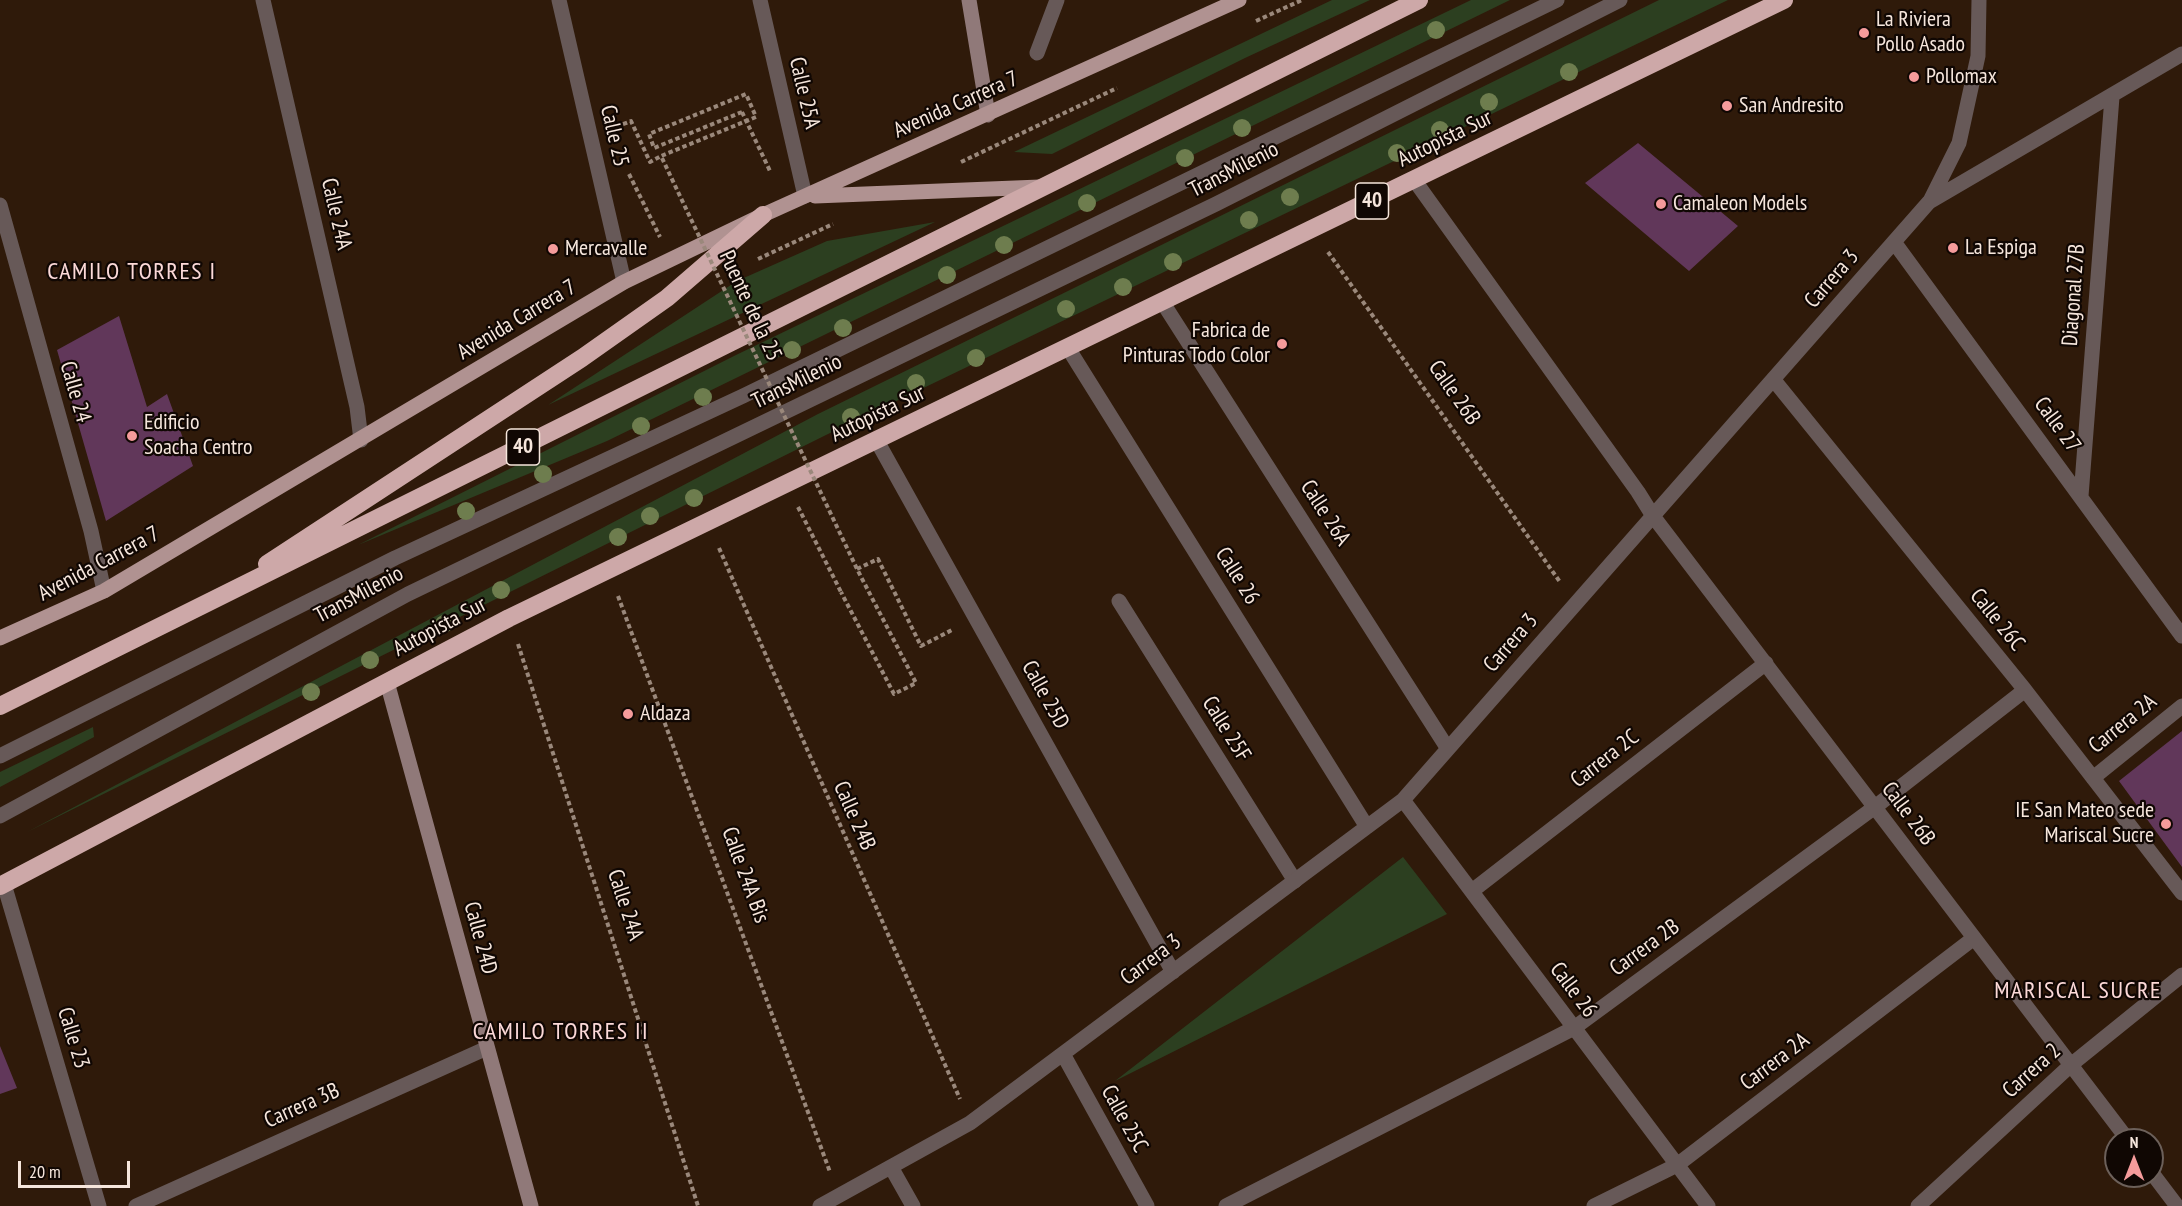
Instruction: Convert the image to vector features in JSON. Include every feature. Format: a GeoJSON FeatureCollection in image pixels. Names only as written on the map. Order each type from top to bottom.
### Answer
{"type":"FeatureCollection","features":[{"type":"Feature","properties":{"kind":"highway","name":"40"},"geometry":{"type":"LineString","coordinates":[[0,706],[1419,0]]}},
{"type":"Feature","properties":{"kind":"highway","name":"Autopista Sur"},"geometry":{"type":"LineString","coordinates":[[2,885],[509,618],[1784,0]]}},
{"type":"Feature","properties":{"kind":"highway"},"geometry":{"type":"LineString","coordinates":[[199,609],[582,358],[668,298],[763,215]]}},
{"type":"Feature","properties":{"kind":"main road","name":"Avenida Carrera 7"},"geometry":{"type":"LineString","coordinates":[[0,638],[104,591],[624,282],[763,215],[1239,0]]}},
{"type":"Feature","properties":{"kind":"main road"},"geometry":{"type":"LineString","coordinates":[[805,196],[1046,187]]}},
{"type":"Feature","properties":{"kind":"street","name":"Calle 24A"},"geometry":{"type":"LineString","coordinates":[[263,0],[357,407],[361,440]]}},
{"type":"Feature","properties":{"kind":"street","name":"Calle 25"},"geometry":{"type":"LineString","coordinates":[[559,0],[624,282]]}},
{"type":"Feature","properties":{"kind":"street","name":"Calle 25A"},"geometry":{"type":"LineString","coordinates":[[760,0],[805,196]]}},
{"type":"Feature","properties":{"kind":"street"},"geometry":{"type":"LineString","coordinates":[[969,0],[988,115]]}},
{"type":"Feature","properties":{"kind":"street"},"geometry":{"type":"LineString","coordinates":[[1037,53],[1057,0]]}},
{"type":"Feature","properties":{"kind":"street","name":"TransMilenio"},"geometry":{"type":"LineString","coordinates":[[0,756],[395,558],[753,390],[1557,0]]}},
{"type":"Feature","properties":{"kind":"street","name":"TransMilenio"},"geometry":{"type":"LineString","coordinates":[[0,816],[408,594],[1206,209],[1620,0]]}},
{"type":"Feature","properties":{"kind":"street"},"geometry":{"type":"LineString","coordinates":[[1929,202],[1959,143],[1978,56],[1979,0]]}},
{"type":"Feature","properties":{"kind":"street","name":"Carrera 3"},"geometry":{"type":"LineString","coordinates":[[819,1206],[970,1123],[1403,800],[1929,202],[2182,54]]}},
{"type":"Feature","properties":{"kind":"street","name":"Diagonal 27B"},"geometry":{"type":"LineString","coordinates":[[2081,496],[2112,97]]}},
{"type":"Feature","properties":{"kind":"street","name":"Calle 26B"},"geometry":{"type":"LineString","coordinates":[[1414,181],[1653,516],[2119,1128]]}},
{"type":"Feature","properties":{"kind":"street","name":"Calle 24"},"geometry":{"type":"LineString","coordinates":[[0,205],[88,519],[104,591]]}},
{"type":"Feature","properties":{"kind":"street","name":"Calle 27"},"geometry":{"type":"LineString","coordinates":[[1894,242],[2182,636]]}},
{"type":"Feature","properties":{"kind":"street","name":"Calle 26A"},"geometry":{"type":"LineString","coordinates":[[1163,303],[1448,749]]}},
{"type":"Feature","properties":{"kind":"street","name":"Calle 26"},"geometry":{"type":"LineString","coordinates":[[1068,348],[1367,827]]}},
{"type":"Feature","properties":{"kind":"street","name":"Calle 26C"},"geometry":{"type":"LineString","coordinates":[[1773,380],[2025,690],[2182,893]]}},
{"type":"Feature","properties":{"kind":"street","name":"Calle 25D"},"geometry":{"type":"LineString","coordinates":[[877,441],[1173,972]]}},
{"type":"Feature","properties":{"kind":"street","name":"Calle 25F"},"geometry":{"type":"LineString","coordinates":[[1119,601],[1294,881]]}},
{"type":"Feature","properties":{"kind":"street","name":"Carrera 2C"},"geometry":{"type":"LineString","coordinates":[[1472,891],[1766,663]]}},
{"type":"Feature","properties":{"kind":"street","name":"Calle 24D"},"geometry":{"type":"LineString","coordinates":[[387,682],[531,1206]]}},
{"type":"Feature","properties":{"kind":"street","name":"Carrera 2B"},"geometry":{"type":"LineString","coordinates":[[1226,1206],[1574,1028],[1875,807],[2025,690]]}},
{"type":"Feature","properties":{"kind":"street","name":"Carrera 2A"},"geometry":{"type":"LineString","coordinates":[[2093,778],[2182,706]]}},
{"type":"Feature","properties":{"kind":"street","name":"Calle 26"},"geometry":{"type":"LineString","coordinates":[[1403,800],[1708,1206]]}},
{"type":"Feature","properties":{"kind":"street","name":"Calle 23"},"geometry":{"type":"LineString","coordinates":[[2,885],[99,1206]]}},
{"type":"Feature","properties":{"kind":"street","name":"Carrera 2A"},"geometry":{"type":"LineString","coordinates":[[1594,1206],[1677,1165],[1974,938]]}},
{"type":"Feature","properties":{"kind":"street","name":"Carrera 2"},"geometry":{"type":"LineString","coordinates":[[1918,1206],[2072,1064],[2182,975]]}},
{"type":"Feature","properties":{"kind":"street","name":"Carrera 3B"},"geometry":{"type":"LineString","coordinates":[[136,1206],[487,1048]]}},
{"type":"Feature","properties":{"kind":"street","name":"Calle 25C"},"geometry":{"type":"LineString","coordinates":[[1063,1054],[1147,1206]]}},
{"type":"Feature","properties":{"kind":"street"},"geometry":{"type":"LineString","coordinates":[[891,1167],[913,1206]]}},
{"type":"Feature","properties":{"kind":"street"},"geometry":{"type":"LineString","coordinates":[[2162,1188],[2173,1205]]}},
{"type":"Feature","properties":{"kind":"path"},"geometry":{"type":"LineString","coordinates":[[609,130],[631,121],[650,162],[661,156],[756,117],[746,94],[649,134],[654,148],[742,112],[786,205]]}},
{"type":"Feature","properties":{"kind":"path","name":"Puente de la 25"},"geometry":{"type":"LineString","coordinates":[[661,156],[857,569],[916,683],[894,694],[786,485]]}},
{"type":"Feature","properties":{"kind":"path"},"geometry":{"type":"LineString","coordinates":[[626,167],[671,260]]}},
{"type":"Feature","properties":{"kind":"path","name":"Calle 26B"},"geometry":{"type":"LineString","coordinates":[[1313,230],[1559,581]]}},
{"type":"Feature","properties":{"kind":"path"},"geometry":{"type":"LineString","coordinates":[[749,263],[818,231]]}},
{"type":"Feature","properties":{"kind":"path","name":"Calle 24B"},"geometry":{"type":"LineString","coordinates":[[708,522],[970,1123]]}},
{"type":"Feature","properties":{"kind":"path"},"geometry":{"type":"LineString","coordinates":[[857,569],[878,559],[921,646],[976,617]]}},
{"type":"Feature","properties":{"kind":"path","name":"Calle 24A Bis"},"geometry":{"type":"LineString","coordinates":[[608,570],[839,1195]]}},
{"type":"Feature","properties":{"kind":"path","name":"Calle 24A"},"geometry":{"type":"LineString","coordinates":[[509,618],[698,1206]]}},
{"type":"Feature","properties":{"kind":"green space"},"geometry":{"type":"Polygon","coordinates":[[[1332,0],[1370,0],[1245,58],[1052,154],[1014,152],[1332,0]]]}},
{"type":"Feature","properties":{"kind":"green space"},"geometry":{"type":"Polygon","coordinates":[[[1471,0],[1510,0],[607,441],[358,545],[736,355],[1471,0]]]}},
{"type":"Feature","properties":{"kind":"green space"},"geometry":{"type":"Polygon","coordinates":[[[1659,0],[1728,0],[826,435],[27,832],[818,414],[1659,0]]]}},
{"type":"Feature","properties":{"kind":"green space"},"geometry":{"type":"Polygon","coordinates":[[[935,222],[548,405],[737,281],[827,241],[935,222]]]}},
{"type":"Feature","properties":{"kind":"green space"},"geometry":{"type":"Polygon","coordinates":[[[93,727],[94,737],[0,787],[0,772],[93,727]]]}},
{"type":"Feature","properties":{"kind":"green space"},"geometry":{"type":"Polygon","coordinates":[[[1403,857],[1447,914],[1115,1081],[1403,857]]]}},
{"type":"Feature","properties":{"kind":"building","name":"Camaleon Models"},"geometry":{"type":"Polygon","coordinates":[[[1638,143],[1738,226],[1689,271],[1585,183],[1638,143]]]}},
{"type":"Feature","properties":{"kind":"building","name":"Edificio Soacha Centro"},"geometry":{"type":"Polygon","coordinates":[[[119,316],[147,407],[167,394],[193,466],[106,521],[57,350],[119,316]]]}},
{"type":"Feature","properties":{"kind":"building","name":"IE San Mateo sede Mariscal Sucre"},"geometry":{"type":"Polygon","coordinates":[[[2182,731],[2182,867],[2119,781],[2182,731]]]}},
{"type":"Feature","properties":{"kind":"building"},"geometry":{"type":"Polygon","coordinates":[[[0,1046],[17,1088],[0,1094],[0,1046]]]}},
{"type":"Feature","properties":{"kind":"place","name":"La Riviera Pollo Asado"},"geometry":{"type":"Point","coordinates":[1864,33]}},
{"type":"Feature","properties":{"kind":"place","name":"Pollomax"},"geometry":{"type":"Point","coordinates":[1914,77]}},
{"type":"Feature","properties":{"kind":"place","name":"San Andresito"},"geometry":{"type":"Point","coordinates":[1727,106]}},
{"type":"Feature","properties":{"kind":"place","name":"Camaleon Models"},"geometry":{"type":"Point","coordinates":[1661,204]}},
{"type":"Feature","properties":{"kind":"place","name":"La Espiga"},"geometry":{"type":"Point","coordinates":[1953,248]}},
{"type":"Feature","properties":{"kind":"place","name":"Mercavalle"},"geometry":{"type":"Point","coordinates":[553,249]}},
{"type":"Feature","properties":{"kind":"place","name":"Fabrica de Pinturas Todo Color"},"geometry":{"type":"Point","coordinates":[1282,344]}},
{"type":"Feature","properties":{"kind":"place","name":"Edificio Soacha Centro"},"geometry":{"type":"Point","coordinates":[132,436]}},
{"type":"Feature","properties":{"kind":"place","name":"Aldaza"},"geometry":{"type":"Point","coordinates":[628,714]}},
{"type":"Feature","properties":{"kind":"place","name":"IE San Mateo sede Mariscal Sucre"},"geometry":{"type":"Point","coordinates":[2166,824]}},
{"type":"Feature","properties":{"kind":"district","name":"CAMILO TORRES I"},"geometry":{"type":"Point","coordinates":[132,272]}},
{"type":"Feature","properties":{"kind":"district","name":"MARISCAL SUCRE"},"geometry":{"type":"Point","coordinates":[2078,991]}},
{"type":"Feature","properties":{"kind":"district","name":"CAMILO TORRES II"},"geometry":{"type":"Point","coordinates":[561,1032]}}]}
